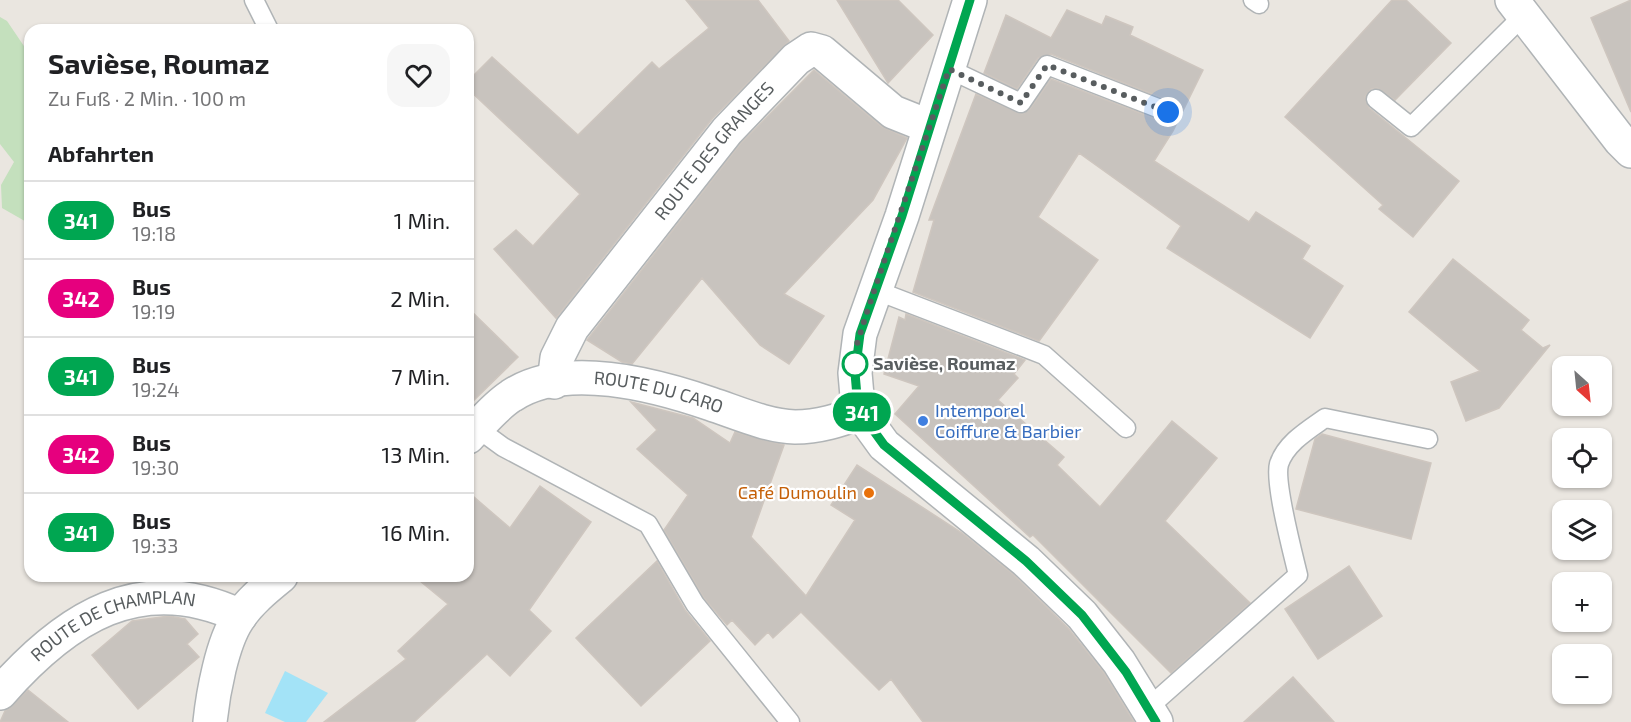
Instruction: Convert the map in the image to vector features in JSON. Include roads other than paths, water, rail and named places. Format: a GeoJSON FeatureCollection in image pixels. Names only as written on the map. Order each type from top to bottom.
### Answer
{"type":"FeatureCollection","features":[{"type":"Feature","properties":{"kind":"street"},"geometry":{"type":"LineString","coordinates":[[970,0],[949,69],[928,126],[902,216],[856,347],[855,373],[862,412],[884,445],[1026,561],[1068,600],[1106,643],[1152,715]]}},
{"type":"Feature","properties":{"kind":"street"},"geometry":{"type":"LineString","coordinates":[[1518,8],[1620,141],[1631,150]]}},
{"type":"Feature","properties":{"kind":"street","name":"ROUTE DES GRANGES"},"geometry":{"type":"LineString","coordinates":[[554,382],[557,358],[586,308],[727,131],[778,75],[801,55],[814,49],[822,52],[893,112],[928,126]]}},
{"type":"Feature","properties":{"kind":"street","name":"ROUTE DU CARO"},"geometry":{"type":"LineString","coordinates":[[474,432],[494,409],[513,394],[554,382],[612,379],[645,383],[758,420],[793,427],[820,425],[862,412]]}},
{"type":"Feature","properties":{"kind":"street"},"geometry":{"type":"LineString","coordinates":[[210,722],[225,649],[240,616],[260,593],[274,582]]}},
{"type":"Feature","properties":{"kind":"street","name":"ROUTE DE CHAMPLAN"},"geometry":{"type":"LineString","coordinates":[[0,693],[54,641],[86,618],[120,603],[154,597],[179,597],[202,601],[240,616]]}},
{"type":"Feature","properties":{"kind":"lane"},"geometry":{"type":"LineString","coordinates":[[254,0],[266,24]]}},
{"type":"Feature","properties":{"kind":"lane"},"geometry":{"type":"LineString","coordinates":[[1376,99],[1411,128],[1518,8]]}},
{"type":"Feature","properties":{"kind":"lane"},"geometry":{"type":"LineString","coordinates":[[949,69],[1021,103],[1047,65],[1168,112]]}},
{"type":"Feature","properties":{"kind":"lane"},"geometry":{"type":"LineString","coordinates":[[875,290],[1044,355],[1126,428]]}},
{"type":"Feature","properties":{"kind":"lane"},"geometry":{"type":"LineString","coordinates":[[1152,715],[1298,575],[1282,502],[1279,465],[1296,438],[1325,418],[1428,439]]}},
{"type":"Feature","properties":{"kind":"lane"},"geometry":{"type":"LineString","coordinates":[[474,433],[648,524],[695,604],[790,722]]}},
{"type":"Feature","properties":{"kind":"water"},"geometry":{"type":"Polygon","coordinates":[[[285,671],[328,693],[306,722],[285,722],[265,713],[285,671]]]}},
{"type":"Feature","properties":{"kind":"place","name":"Savièse, Roumaz"},"geometry":{"type":"Point","coordinates":[855,364]}},
{"type":"Feature","properties":{"kind":"place","name":"Intemporel Coiffure & Barbier"},"geometry":{"type":"Point","coordinates":[923,421]}},
{"type":"Feature","properties":{"kind":"place","name":"Café Dumoulin"},"geometry":{"type":"Point","coordinates":[869,493]}}]}
